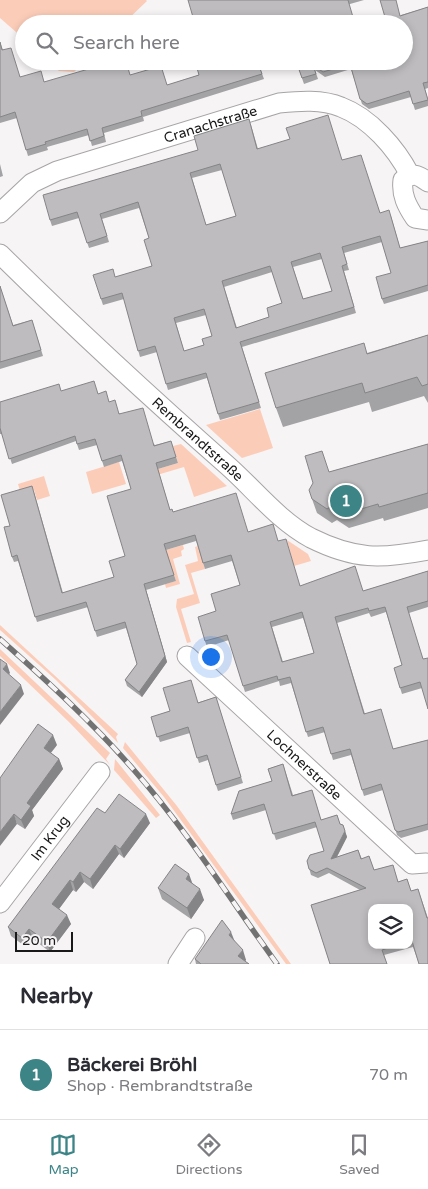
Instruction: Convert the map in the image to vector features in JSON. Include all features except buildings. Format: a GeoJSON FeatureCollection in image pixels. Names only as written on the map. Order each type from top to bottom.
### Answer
{"type":"FeatureCollection","features":[{"type":"Feature","properties":{"kind":"street","name":"Cranachstraße"},"geometry":{"type":"LineString","coordinates":[[0,212],[32,184],[68,167],[279,104],[300,101],[341,106],[365,121],[386,141],[410,175]]}},
{"type":"Feature","properties":{"kind":"street"},"geometry":{"type":"LineString","coordinates":[[428,182],[418,175],[410,175],[403,180],[405,200],[416,218],[428,220]]}},
{"type":"Feature","properties":{"kind":"street","name":"Rembrandtstraße"},"geometry":{"type":"LineString","coordinates":[[0,254],[187,430],[300,531],[347,552],[370,557],[390,557],[428,550]]}},
{"type":"Feature","properties":{"kind":"street","name":"Lochnerstraße"},"geometry":{"type":"LineString","coordinates":[[186,656],[412,864],[427,861]]}},
{"type":"Feature","properties":{"kind":"street","name":"Im Krug"},"geometry":{"type":"LineString","coordinates":[[0,902],[100,772]]}},
{"type":"Feature","properties":{"kind":"street"},"geometry":{"type":"LineString","coordinates":[[178,964],[195,938]]}},
{"type":"Feature","properties":{"kind":"shaded area"},"geometry":{"type":"Polygon","coordinates":[[[0,0],[147,1],[132,15],[15,15],[15,31],[0,18],[0,0]]]}},
{"type":"Feature","properties":{"kind":"shaded area"},"geometry":{"type":"Polygon","coordinates":[[[58,70],[76,70],[74,72],[58,70]]]}},
{"type":"Feature","properties":{"kind":"shaded area"},"geometry":{"type":"Polygon","coordinates":[[[260,409],[273,448],[242,458],[206,425],[260,409]]]}},
{"type":"Feature","properties":{"kind":"shaded area"},"geometry":{"type":"Polygon","coordinates":[[[181,444],[227,486],[194,497],[184,467],[130,483],[128,478],[178,463],[173,446],[181,444]]]}},
{"type":"Feature","properties":{"kind":"shaded area"},"geometry":{"type":"Polygon","coordinates":[[[119,462],[126,484],[92,494],[86,472],[119,462]]]}},
{"type":"Feature","properties":{"kind":"shaded area"},"geometry":{"type":"Polygon","coordinates":[[[44,476],[50,496],[37,500],[34,490],[21,494],[18,484],[44,476]]]}},
{"type":"Feature","properties":{"kind":"shaded area"},"geometry":{"type":"Polygon","coordinates":[[[287,540],[308,554],[311,561],[294,566],[287,540]]]}},
{"type":"Feature","properties":{"kind":"shaded area"},"geometry":{"type":"Polygon","coordinates":[[[183,545],[182,556],[173,559],[180,584],[166,588],[165,584],[176,581],[166,550],[183,545]]]}},
{"type":"Feature","properties":{"kind":"shaded area"},"geometry":{"type":"Polygon","coordinates":[[[198,546],[205,569],[191,573],[200,603],[181,609],[191,642],[187,643],[176,607],[177,599],[194,594],[185,565],[198,561],[195,547],[198,546]]]}},
{"type":"Feature","properties":{"kind":"shaded area"},"geometry":{"type":"Polygon","coordinates":[[[0,625],[118,734],[116,737],[118,743],[56,680],[0,630],[0,625]]]}},
{"type":"Feature","properties":{"kind":"shaded area"},"geometry":{"type":"Polygon","coordinates":[[[0,649],[110,753],[106,759],[110,765],[70,723],[0,656],[0,649]]]}},
{"type":"Feature","properties":{"kind":"shaded area"},"geometry":{"type":"Polygon","coordinates":[[[125,742],[177,806],[291,964],[286,964],[164,797],[123,748],[125,742]]]}},
{"type":"Feature","properties":{"kind":"shaded area"},"geometry":{"type":"Polygon","coordinates":[[[115,759],[160,815],[156,818],[114,770],[115,759]]]}},
{"type":"Feature","properties":{"kind":"railway"},"geometry":{"type":"LineString","coordinates":[[0,639],[85,718],[133,769],[189,840],[277,964]]}},
{"type":"Feature","properties":{"kind":"place","name":"Bäckerei Bröhl"},"geometry":{"type":"Point","coordinates":[346,501]}}]}
